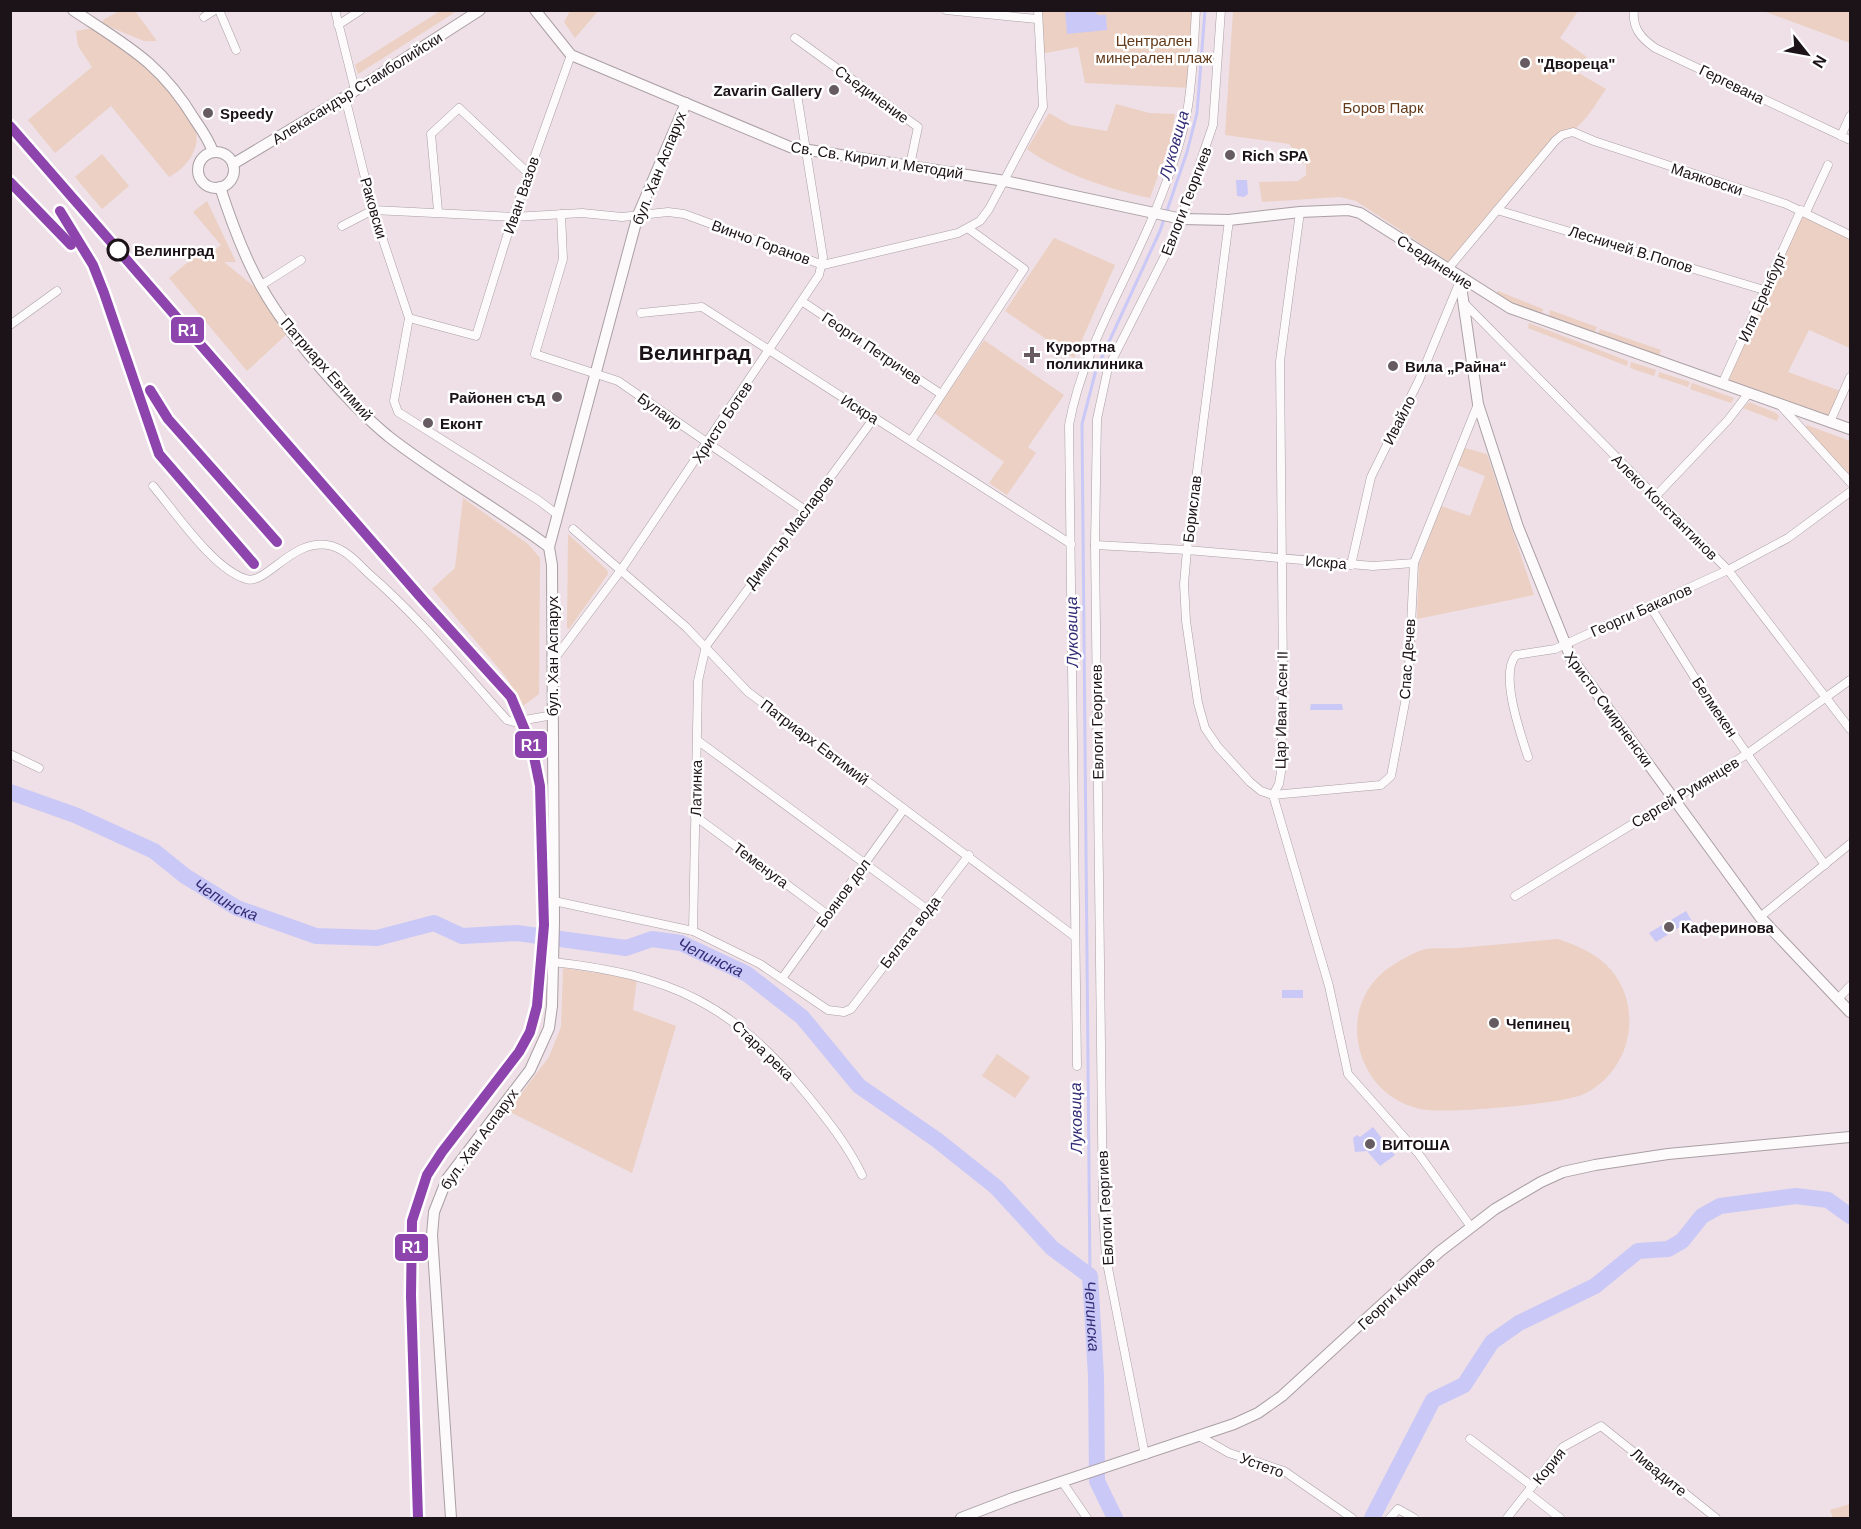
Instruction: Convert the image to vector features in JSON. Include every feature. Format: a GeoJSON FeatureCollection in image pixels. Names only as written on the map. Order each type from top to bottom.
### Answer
{"type":"FeatureCollection","features":[{"type":"Feature","properties":{"kind":"street"},"geometry":{"type":"LineString","coordinates":[[204,17],[217,10],[236,50]]}},
{"type":"Feature","properties":{"kind":"street","name":"Раковски"},"geometry":{"type":"LineString","coordinates":[[335,10],[373,210],[409,318]]}},
{"type":"Feature","properties":{"kind":"street"},"geometry":{"type":"LineString","coordinates":[[338,25],[361,10]]}},
{"type":"Feature","properties":{"kind":"street","name":"Алекасандър Стамболийски"},"geometry":{"type":"LineString","coordinates":[[232,164],[350,94],[480,10]]}},
{"type":"Feature","properties":{"kind":"street","name":"Св. Св. Кирил и Методий"},"geometry":{"type":"LineString","coordinates":[[536,10],[571,55],[766,138],[807,151],[1005,181]]}},
{"type":"Feature","properties":{"kind":"street"},"geometry":{"type":"LineString","coordinates":[[911,441],[1024,269],[969,229],[985,215],[1043,107],[1037,15],[946,10]]}},
{"type":"Feature","properties":{"kind":"street","name":"Евлоги Георгиев"},"geometry":{"type":"LineString","coordinates":[[1077,1066],[1069,425],[1075,392],[1107,314],[1154,213],[1182,135],[1188,107],[1196,10]]}},
{"type":"Feature","properties":{"kind":"street","name":"Евлоги Георгиев"},"geometry":{"type":"LineString","coordinates":[[1145,1455],[1106,1258],[1104,1224],[1095,545],[1097,419],[1102,391],[1119,344],[1182,219],[1213,125],[1221,10]]}},
{"type":"Feature","properties":{"kind":"street","name":"Гергевана"},"geometry":{"type":"LineString","coordinates":[[1634,10],[1632,22],[1637,32],[1655,48],[1851,140]]}},
{"type":"Feature","properties":{"kind":"street"},"geometry":{"type":"LineString","coordinates":[[79,12],[122,40],[156,67],[181,97],[213,152]]}},
{"type":"Feature","properties":{"kind":"street","name":"Съединение"},"geometry":{"type":"LineString","coordinates":[[795,38],[918,127],[910,165]]}},
{"type":"Feature","properties":{"kind":"street","name":"Иван Вазов"},"geometry":{"type":"LineString","coordinates":[[409,318],[476,336],[513,217],[571,55]]}},
{"type":"Feature","properties":{"kind":"street"},"geometry":{"type":"LineString","coordinates":[[796,88],[823,265]]}},
{"type":"Feature","properties":{"kind":"street","name":"бул. Хан Аспарух"},"geometry":{"type":"LineString","coordinates":[[451,1518],[432,1235],[434,1212],[447,1179],[516,1088],[542,1048],[549,1028],[552,1006],[554,901],[549,547],[638,215],[686,103]]}},
{"type":"Feature","properties":{"kind":"street"},"geometry":{"type":"LineString","coordinates":[[438,212],[431,134],[459,108],[528,173]]}},
{"type":"Feature","properties":{"kind":"street"},"geometry":{"type":"LineString","coordinates":[[1841,136],[1851,117]]}},
{"type":"Feature","properties":{"kind":"street","name":"Маяковски"},"geometry":{"type":"LineString","coordinates":[[1497,210],[1562,135],[1573,132],[1804,211],[1851,235]]}},
{"type":"Feature","properties":{"kind":"street"},"geometry":{"type":"LineString","coordinates":[[213,152],[225,154],[232,164],[233,176],[219,187],[211,187],[199,177],[200,161],[213,152]]}},
{"type":"Feature","properties":{"kind":"street","name":"Иля Еренбург"},"geometry":{"type":"LineString","coordinates":[[1722,384],[1764,290],[1828,165]]}},
{"type":"Feature","properties":{"kind":"street","name":"Съединение"},"geometry":{"type":"LineString","coordinates":[[1005,181],[1182,219],[1229,220],[1300,212],[1348,210],[1360,213],[1491,299],[1531,317],[1851,429]]}},
{"type":"Feature","properties":{"kind":"street","name":"Патриарх Евтимий"},"geometry":{"type":"LineString","coordinates":[[219,187],[230,218],[271,303],[315,359],[369,418],[409,451],[549,547]]}},
{"type":"Feature","properties":{"kind":"street"},"geometry":{"type":"LineString","coordinates":[[342,226],[373,210]]}},
{"type":"Feature","properties":{"kind":"street","name":"Винчо Горанов"},"geometry":{"type":"LineString","coordinates":[[373,210],[513,217],[561,214],[638,215],[668,212],[684,214],[823,265],[969,229]]}},
{"type":"Feature","properties":{"kind":"street"},"geometry":{"type":"LineString","coordinates":[[1447,270],[1497,210]]}},
{"type":"Feature","properties":{"kind":"street","name":"Лесничей В.Попов"},"geometry":{"type":"LineString","coordinates":[[1497,210],[1764,290]]}},
{"type":"Feature","properties":{"kind":"street","name":"Цар Иван Асен II"},"geometry":{"type":"LineString","coordinates":[[1273,795],[1279,784],[1281,772],[1281,340],[1300,212]]}},
{"type":"Feature","properties":{"kind":"street","name":"Булаир"},"geometry":{"type":"LineString","coordinates":[[561,214],[563,259],[535,354],[618,381],[706,444],[805,510]]}},
{"type":"Feature","properties":{"kind":"street","name":"Борислав"},"geometry":{"type":"LineString","coordinates":[[1229,220],[1187,550],[1184,602],[1198,703],[1205,728],[1218,747],[1250,782],[1261,791],[1273,795]]}},
{"type":"Feature","properties":{"kind":"street"},"geometry":{"type":"LineString","coordinates":[[261,286],[301,260]]}},
{"type":"Feature","properties":{"kind":"street","name":"Христо Ботев"},"geometry":{"type":"LineString","coordinates":[[552,662],[621,570],[803,302],[823,265]]}},
{"type":"Feature","properties":{"kind":"street","name":"Христо Смирненски"},"geometry":{"type":"LineString","coordinates":[[1460,279],[1478,404],[1514,516],[1564,645],[1580,673],[1760,917],[1851,1012]]}},
{"type":"Feature","properties":{"kind":"street","name":"Ивайло"},"geometry":{"type":"LineString","coordinates":[[1351,565],[1371,477],[1419,380],[1460,279]]}},
{"type":"Feature","properties":{"kind":"street"},"geometry":{"type":"LineString","coordinates":[[10,324],[57,291]]}},
{"type":"Feature","properties":{"kind":"street","name":"Алеко Константинов"},"geometry":{"type":"LineString","coordinates":[[1463,301],[1728,570],[1851,729]]}},
{"type":"Feature","properties":{"kind":"street","name":"Георги Петричев"},"geometry":{"type":"LineString","coordinates":[[803,302],[941,394]]}},
{"type":"Feature","properties":{"kind":"street","name":"Искра"},"geometry":{"type":"LineString","coordinates":[[641,312],[702,307],[1071,544]]}},
{"type":"Feature","properties":{"kind":"street","name":"Патриарх Евтимий"},"geometry":{"type":"LineString","coordinates":[[409,318],[394,401],[398,412],[407,421],[538,500],[558,515]]}},
{"type":"Feature","properties":{"kind":"street"},"geometry":{"type":"LineString","coordinates":[[1830,422],[1851,377]]}},
{"type":"Feature","properties":{"kind":"street"},"geometry":{"type":"LineString","coordinates":[[1656,497],[1728,420],[1748,394]]}},
{"type":"Feature","properties":{"kind":"street","name":"Спас Дечев"},"geometry":{"type":"LineString","coordinates":[[1273,795],[1381,785],[1391,776],[1408,687],[1414,563],[1478,404]]}},
{"type":"Feature","properties":{"kind":"street"},"geometry":{"type":"LineString","coordinates":[[1780,405],[1851,482]]}},
{"type":"Feature","properties":{"kind":"street","name":"Димитър Масларов"},"geometry":{"type":"LineString","coordinates":[[706,646],[874,418]]}},
{"type":"Feature","properties":{"kind":"street"},"geometry":{"type":"LineString","coordinates":[[153,486],[213,555],[245,579],[253,580],[261,576],[283,559],[307,546],[325,545],[342,551],[397,599],[507,720],[514,723],[553,715]]}},
{"type":"Feature","properties":{"kind":"street","name":"Георги Бакалов"},"geometry":{"type":"LineString","coordinates":[[1528,757],[1512,700],[1509,667],[1512,659],[1521,653],[1555,649],[1728,570],[1788,538],[1851,492]]}},
{"type":"Feature","properties":{"kind":"street","name":"Патриарх Евтимий"},"geometry":{"type":"LineString","coordinates":[[573,528],[706,646],[721,666],[748,692],[969,855],[1074,936]]}},
{"type":"Feature","properties":{"kind":"street","name":"Искра"},"geometry":{"type":"LineString","coordinates":[[1095,545],[1187,550],[1351,565],[1414,563]]}},
{"type":"Feature","properties":{"kind":"street","name":"Белмекен"},"geometry":{"type":"LineString","coordinates":[[1650,606],[1676,650],[1825,865]]}},
{"type":"Feature","properties":{"kind":"street","name":"Латинка"},"geometry":{"type":"LineString","coordinates":[[693,931],[698,681],[706,646]]}},
{"type":"Feature","properties":{"kind":"street","name":"Сергей Румянцев"},"geometry":{"type":"LineString","coordinates":[[1515,896],[1673,797],[1747,754],[1851,680]]}},
{"type":"Feature","properties":{"kind":"street"},"geometry":{"type":"LineString","coordinates":[[697,740],[928,910]]}},
{"type":"Feature","properties":{"kind":"street"},"geometry":{"type":"LineString","coordinates":[[10,754],[39,768]]}},
{"type":"Feature","properties":{"kind":"street"},"geometry":{"type":"LineString","coordinates":[[1273,795],[1329,986],[1348,1074],[1418,1153],[1471,1227]]}},
{"type":"Feature","properties":{"kind":"street","name":"Боянов дол"},"geometry":{"type":"LineString","coordinates":[[783,977],[904,809]]}},
{"type":"Feature","properties":{"kind":"street","name":"Теменуга"},"geometry":{"type":"LineString","coordinates":[[695,816],[828,915]]}},
{"type":"Feature","properties":{"kind":"street"},"geometry":{"type":"LineString","coordinates":[[1760,917],[1851,844]]}},
{"type":"Feature","properties":{"kind":"street","name":"Бялата вода"},"geometry":{"type":"LineString","coordinates":[[783,977],[828,1010],[844,1012],[851,1009],[969,855]]}},
{"type":"Feature","properties":{"kind":"street"},"geometry":{"type":"LineString","coordinates":[[554,901],[693,931],[783,977]]}},
{"type":"Feature","properties":{"kind":"street","name":"Стара река"},"geometry":{"type":"LineString","coordinates":[[553,962],[609,969],[641,976],[723,1013],[753,1036],[799,1085],[849,1148],[862,1175]]}},
{"type":"Feature","properties":{"kind":"street"},"geometry":{"type":"LineString","coordinates":[[1838,999],[1851,986]]}},
{"type":"Feature","properties":{"kind":"street","name":"Георги Кирков"},"geometry":{"type":"LineString","coordinates":[[961,1518],[1245,1420],[1271,1404],[1471,1227],[1520,1192],[1574,1170],[1668,1154],[1851,1137]]}},
{"type":"Feature","properties":{"kind":"street","name":"Кория"},"geometry":{"type":"LineString","coordinates":[[1507,1518],[1563,1447],[1601,1426]]}},
{"type":"Feature","properties":{"kind":"street","name":"Ливадите"},"geometry":{"type":"LineString","coordinates":[[1601,1426],[1716,1518]]}},
{"type":"Feature","properties":{"kind":"street","name":"Устето"},"geometry":{"type":"LineString","coordinates":[[1199,1436],[1229,1453],[1284,1471],[1352,1518]]}},
{"type":"Feature","properties":{"kind":"street"},"geometry":{"type":"LineString","coordinates":[[1470,1439],[1560,1518]]}},
{"type":"Feature","properties":{"kind":"street"},"geometry":{"type":"LineString","coordinates":[[1065,1482],[1087,1518]]}},
{"type":"Feature","properties":{"kind":"street"},"geometry":{"type":"LineString","coordinates":[[1393,1515],[1402,1510],[1413,1518]]}},
{"type":"Feature","properties":{"kind":"green space"},"geometry":{"type":"Polygon","coordinates":[[[570,10],[598,11],[575,38],[564,22],[570,10]]]}},
{"type":"Feature","properties":{"kind":"green space"},"geometry":{"type":"Polygon","coordinates":[[[119,11],[135,11],[157,41],[144,41],[103,24],[103,20],[119,11]]]}},
{"type":"Feature","properties":{"kind":"green space"},"geometry":{"type":"Polygon","coordinates":[[[440,11],[457,11],[358,74],[355,65],[440,11]]]}},
{"type":"Feature","properties":{"kind":"green space","name":"Централен минерален плаж"},"geometry":{"type":"Polygon","coordinates":[[[1040,11],[1193,11],[1191,88],[1085,83],[1078,47],[1040,54],[1040,11]]]}},
{"type":"Feature","properties":{"kind":"green space","name":"Боров Парк"},"geometry":{"type":"Polygon","coordinates":[[[1233,11],[1578,11],[1560,38],[1587,57],[1575,71],[1606,89],[1582,122],[1562,135],[1452,264],[1356,201],[1340,197],[1262,202],[1259,182],[1298,181],[1306,175],[1306,165],[1295,158],[1294,150],[1289,144],[1225,135],[1233,11]]]}},
{"type":"Feature","properties":{"kind":"green space"},"geometry":{"type":"Polygon","coordinates":[[[1763,11],[1850,11],[1850,43],[1763,11]]]}},
{"type":"Feature","properties":{"kind":"green space"},"geometry":{"type":"Polygon","coordinates":[[[93,28],[140,59],[188,115],[196,132],[196,146],[186,164],[175,174],[169,177],[111,106],[55,153],[28,120],[92,67],[78,46],[76,31],[93,28]]]}},
{"type":"Feature","properties":{"kind":"green space"},"geometry":{"type":"Polygon","coordinates":[[[1116,104],[1149,113],[1175,114],[1171,140],[1150,198],[1069,173],[1027,149],[1049,113],[1070,125],[1107,131],[1116,104]]]}},
{"type":"Feature","properties":{"kind":"green space"},"geometry":{"type":"Polygon","coordinates":[[[102,154],[129,186],[102,209],[75,177],[102,154]]]}},
{"type":"Feature","properties":{"kind":"green space"},"geometry":{"type":"Polygon","coordinates":[[[207,201],[236,262],[224,262],[257,289],[289,332],[247,371],[169,278],[206,247],[211,253],[221,245],[193,212],[207,201]]]}},
{"type":"Feature","properties":{"kind":"green space"},"geometry":{"type":"Polygon","coordinates":[[[1801,210],[1850,235],[1850,348],[1809,330],[1788,372],[1843,392],[1830,422],[1722,384],[1801,210]]]}},
{"type":"Feature","properties":{"kind":"green space"},"geometry":{"type":"Polygon","coordinates":[[[1054,238],[1115,265],[1074,358],[1005,311],[1054,238]]]}},
{"type":"Feature","properties":{"kind":"green space"},"geometry":{"type":"Polygon","coordinates":[[[1498,291],[1543,309],[1542,315],[1495,296],[1498,291]]]}},
{"type":"Feature","properties":{"kind":"green space"},"geometry":{"type":"Polygon","coordinates":[[[1550,310],[1597,327],[1595,332],[1549,317],[1550,310]]]}},
{"type":"Feature","properties":{"kind":"green space"},"geometry":{"type":"Polygon","coordinates":[[[1529,323],[1628,361],[1627,366],[1528,328],[1529,323]]]}},
{"type":"Feature","properties":{"kind":"green space"},"geometry":{"type":"Polygon","coordinates":[[[1600,329],[1661,350],[1659,356],[1598,334],[1600,329]]]}},
{"type":"Feature","properties":{"kind":"green space"},"geometry":{"type":"Polygon","coordinates":[[[984,340],[1064,395],[1028,447],[1036,453],[1007,495],[989,483],[1004,462],[934,413],[984,340]]]}},
{"type":"Feature","properties":{"kind":"green space"},"geometry":{"type":"Polygon","coordinates":[[[1631,362],[1656,370],[1654,376],[1630,368],[1631,362]]]}},
{"type":"Feature","properties":{"kind":"green space"},"geometry":{"type":"Polygon","coordinates":[[[1659,372],[1690,382],[1688,387],[1658,377],[1659,372]]]}},
{"type":"Feature","properties":{"kind":"green space"},"geometry":{"type":"Polygon","coordinates":[[[1692,383],[1734,398],[1731,403],[1690,389],[1692,383]]]}},
{"type":"Feature","properties":{"kind":"green space"},"geometry":{"type":"Polygon","coordinates":[[[1749,402],[1776,413],[1779,416],[1777,421],[1743,408],[1749,402]]]}},
{"type":"Feature","properties":{"kind":"green space"},"geometry":{"type":"Polygon","coordinates":[[[1807,425],[1850,441],[1850,475],[1805,429],[1807,425]]]}},
{"type":"Feature","properties":{"kind":"green space"},"geometry":{"type":"Polygon","coordinates":[[[1465,448],[1487,454],[1534,595],[1417,619],[1419,564],[1441,506],[1470,516],[1485,476],[1457,465],[1465,448]]]}},
{"type":"Feature","properties":{"kind":"green space"},"geometry":{"type":"Polygon","coordinates":[[[463,498],[528,544],[540,558],[539,694],[523,706],[506,677],[432,589],[455,568],[463,498]]]}},
{"type":"Feature","properties":{"kind":"green space"},"geometry":{"type":"Polygon","coordinates":[[[568,534],[607,570],[608,574],[569,629],[567,628],[568,534]]]}},
{"type":"Feature","properties":{"kind":"green space","name":"Чепинец"},"geometry":{"type":"Polygon","coordinates":[[[1558,939],[1587,951],[1606,965],[1622,987],[1628,1004],[1629,1022],[1622,1056],[1600,1084],[1572,1098],[1482,1109],[1440,1111],[1403,1103],[1383,1089],[1369,1071],[1360,1050],[1357,1027],[1361,1005],[1372,984],[1390,967],[1410,955],[1427,949],[1558,939]]]}},
{"type":"Feature","properties":{"kind":"green space"},"geometry":{"type":"Polygon","coordinates":[[[563,968],[637,979],[633,1010],[676,1026],[632,1173],[508,1111],[549,1057],[561,1027],[563,968]]]}},
{"type":"Feature","properties":{"kind":"green space"},"geometry":{"type":"Polygon","coordinates":[[[997,1054],[1030,1077],[1015,1098],[982,1076],[997,1054]]]}},
{"type":"Feature","properties":{"kind":"green space"},"geometry":{"type":"Polygon","coordinates":[[[1850,1504],[1850,1518],[1833,1518],[1830,1510],[1850,1504]]]}},
{"type":"Feature","properties":{"kind":"water"},"geometry":{"type":"Polygon","coordinates":[[[1065,11],[1096,11],[1097,15],[1106,15],[1107,30],[1067,34],[1065,11]]]}},
{"type":"Feature","properties":{"kind":"water"},"geometry":{"type":"Polygon","coordinates":[[[1236,180],[1247,180],[1248,194],[1244,197],[1237,196],[1236,180]]]}},
{"type":"Feature","properties":{"kind":"water"},"geometry":{"type":"Polygon","coordinates":[[[1311,704],[1342,704],[1343,710],[1310,710],[1311,704]]]}},
{"type":"Feature","properties":{"kind":"water","name":"Каферинова"},"geometry":{"type":"Polygon","coordinates":[[[1686,911],[1695,926],[1691,929],[1683,925],[1656,942],[1649,933],[1686,911]]]}},
{"type":"Feature","properties":{"kind":"water"},"geometry":{"type":"Polygon","coordinates":[[[1282,990],[1303,990],[1303,998],[1282,998],[1282,990]]]}},
{"type":"Feature","properties":{"kind":"water","name":"ВИТОША"},"geometry":{"type":"Polygon","coordinates":[[[1373,1127],[1395,1155],[1380,1166],[1367,1151],[1355,1152],[1353,1138],[1357,1135],[1360,1137],[1373,1127]]]}},
{"type":"Feature","properties":{"kind":"waterway","name":"Луковица"},"geometry":{"type":"LineString","coordinates":[[1090,1276],[1082,424],[1096,370],[1160,231],[1187,152],[1197,113],[1205,10]]}},
{"type":"Feature","properties":{"kind":"waterway","name":"Чепинска"},"geometry":{"type":"LineString","coordinates":[[10,792],[75,815],[154,851],[185,876],[237,908],[316,936],[377,938],[434,923],[462,936],[517,933],[626,948],[652,939],[681,943],[747,974],[802,1017],[859,1086],[937,1140],[996,1187],[1052,1248],[1090,1276],[1096,1376],[1097,1481],[1115,1518]]}},
{"type":"Feature","properties":{"kind":"waterway"},"geometry":{"type":"LineString","coordinates":[[1372,1518],[1433,1400],[1464,1385],[1492,1342],[1519,1323],[1595,1286],[1638,1251],[1668,1249],[1682,1241],[1702,1216],[1720,1206],[1796,1196],[1828,1200],[1850,1216]]}},
{"type":"Feature","properties":{"kind":"transit line","name":"R1"},"geometry":{"type":"LineString","coordinates":[[10,126],[423,600],[511,697],[532,747],[540,786],[544,925],[537,1006],[530,1032],[519,1052],[427,1175],[412,1221],[411,1296],[418,1518]]}},
{"type":"Feature","properties":{"kind":"transit line","name":"R1"},"geometry":{"type":"LineString","coordinates":[[10,182],[71,245]]}},
{"type":"Feature","properties":{"kind":"transit line","name":"R1"},"geometry":{"type":"LineString","coordinates":[[60,211],[93,265],[159,454],[254,564]]}},
{"type":"Feature","properties":{"kind":"transit line","name":"R1"},"geometry":{"type":"LineString","coordinates":[[150,390],[168,419],[277,542]]}},
{"type":"Feature","properties":{"kind":"place","name":"\"Двореца\""},"geometry":{"type":"Point","coordinates":[1525,63]}},
{"type":"Feature","properties":{"kind":"place","name":"Zavarin Gallery"},"geometry":{"type":"Point","coordinates":[834,90]}},
{"type":"Feature","properties":{"kind":"place","name":"Speedy"},"geometry":{"type":"Point","coordinates":[208,113]}},
{"type":"Feature","properties":{"kind":"place","name":"Rich SPA"},"geometry":{"type":"Point","coordinates":[1230,155]}},
{"type":"Feature","properties":{"kind":"place","name":"Велинград"},"geometry":{"type":"Point","coordinates":[118,250]}},
{"type":"Feature","properties":{"kind":"place","name":"Курортна поликлиника"},"geometry":{"type":"Point","coordinates":[1032,355]}},
{"type":"Feature","properties":{"kind":"place","name":"Вила „Райна“"},"geometry":{"type":"Point","coordinates":[1393,366]}},
{"type":"Feature","properties":{"kind":"place","name":"Районен съд"},"geometry":{"type":"Point","coordinates":[557,397]}},
{"type":"Feature","properties":{"kind":"place","name":"Еконт"},"geometry":{"type":"Point","coordinates":[428,423]}},
{"type":"Feature","properties":{"kind":"place","name":"Каферинова"},"geometry":{"type":"Point","coordinates":[1669,927]}},
{"type":"Feature","properties":{"kind":"place","name":"Чепинец"},"geometry":{"type":"Point","coordinates":[1494,1023]}},
{"type":"Feature","properties":{"kind":"place","name":"ВИТОША"},"geometry":{"type":"Point","coordinates":[1370,1144]}},
{"type":"Feature","properties":{"kind":"district","name":"Велинград"},"geometry":{"type":"Point","coordinates":[695,352]}}]}
